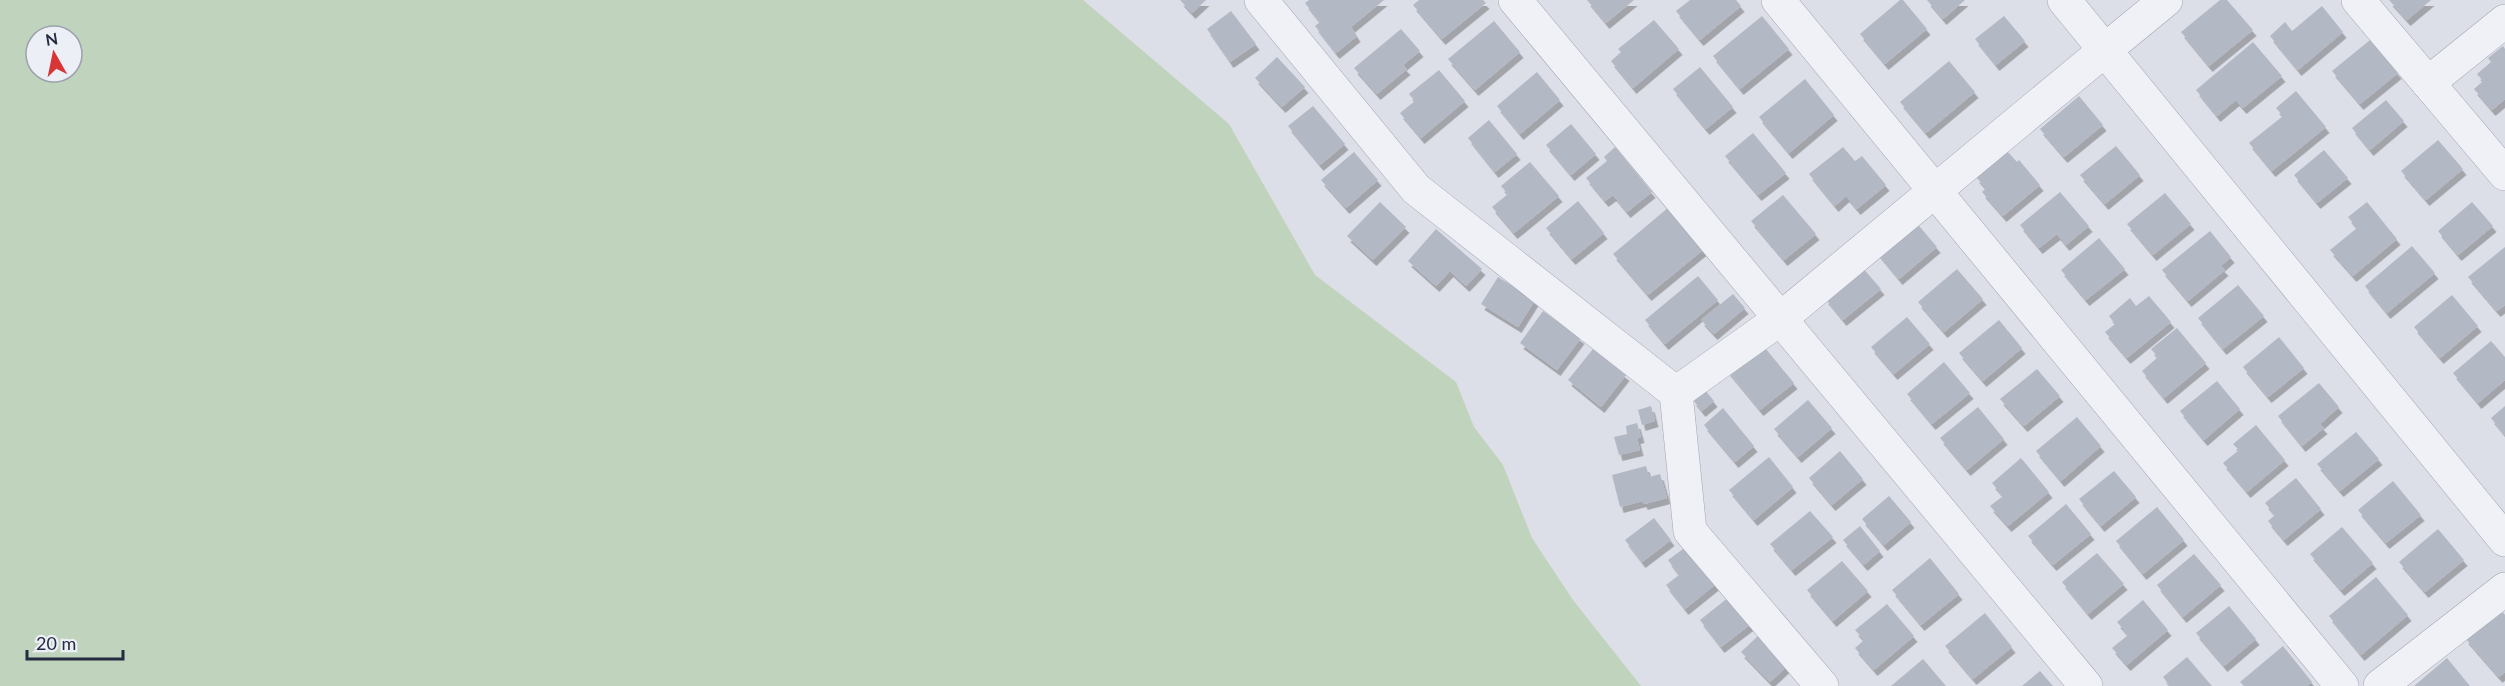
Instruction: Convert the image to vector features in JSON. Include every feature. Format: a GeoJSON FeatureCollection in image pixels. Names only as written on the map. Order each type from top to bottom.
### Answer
{"type":"FeatureCollection","features":[{"type":"Feature","properties":{"kind":"street"},"geometry":{"type":"LineString","coordinates":[[1261,0],[1416,189],[1676,393],[1690,531],[1822,686]]}},
{"type":"Feature","properties":{"kind":"street"},"geometry":{"type":"LineString","coordinates":[[1515,0],[2086,686]]}},
{"type":"Feature","properties":{"kind":"street"},"geometry":{"type":"LineString","coordinates":[[1778,0],[2342,686]]}},
{"type":"Feature","properties":{"kind":"street"},"geometry":{"type":"LineString","coordinates":[[2064,0],[2505,540]]}},
{"type":"Feature","properties":{"kind":"street"},"geometry":{"type":"LineString","coordinates":[[1676,393],[1780,319],[2166,0]]}},
{"type":"Feature","properties":{"kind":"street"},"geometry":{"type":"LineString","coordinates":[[2358,0],[2505,174]]}},
{"type":"Feature","properties":{"kind":"street"},"geometry":{"type":"LineString","coordinates":[[2428,83],[2505,21]]}},
{"type":"Feature","properties":{"kind":"street"},"geometry":{"type":"LineString","coordinates":[[2380,686],[2505,589]]}},
{"type":"Feature","properties":{"kind":"green space"},"geometry":{"type":"Polygon","coordinates":[[[0,0],[1083,0],[1229,124],[1315,275],[1456,382],[1474,427],[1503,465],[1532,538],[1573,600],[1641,686],[0,686],[0,0]]]}},
{"type":"Feature","properties":{"kind":"building"},"geometry":{"type":"Polygon","coordinates":[[[1180,0],[1206,0],[1192,13],[1180,0]]]}},
{"type":"Feature","properties":{"kind":"building"},"geometry":{"type":"Polygon","coordinates":[[[1309,0],[1384,0],[1351,27],[1357,36],[1336,53],[1315,26],[1320,22],[1305,3],[1309,0]]]}},
{"type":"Feature","properties":{"kind":"building"},"geometry":{"type":"Polygon","coordinates":[[[1419,0],[1483,0],[1486,3],[1442,39],[1413,5],[1419,0]]]}},
{"type":"Feature","properties":{"kind":"building"},"geometry":{"type":"Polygon","coordinates":[[[1587,0],[1634,0],[1606,23],[1587,0]]]}},
{"type":"Feature","properties":{"kind":"building"},"geometry":{"type":"Polygon","coordinates":[[[1690,0],[1736,0],[1741,6],[1700,40],[1676,11],[1690,0]]]}},
{"type":"Feature","properties":{"kind":"building"},"geometry":{"type":"Polygon","coordinates":[[[1900,0],[1903,0],[1927,29],[1885,64],[1860,34],[1900,0]]]}},
{"type":"Feature","properties":{"kind":"building"},"geometry":{"type":"Polygon","coordinates":[[[1927,0],[1965,0],[1943,19],[1927,0]]]}},
{"type":"Feature","properties":{"kind":"building"},"geometry":{"type":"Polygon","coordinates":[[[2220,0],[2227,0],[2253,30],[2209,66],[2181,32],[2220,0]]]}},
{"type":"Feature","properties":{"kind":"building"},"geometry":{"type":"Polygon","coordinates":[[[2389,0],[2431,0],[2407,20],[2389,0]]]}},
{"type":"Feature","properties":{"kind":"building"},"geometry":{"type":"Polygon","coordinates":[[[2322,6],[2343,32],[2298,70],[2270,36],[2285,22],[2292,31],[2322,6]]]}},
{"type":"Feature","properties":{"kind":"building"},"geometry":{"type":"Polygon","coordinates":[[[1231,11],[1256,44],[1230,62],[1207,29],[1231,11]]]}},
{"type":"Feature","properties":{"kind":"building"},"geometry":{"type":"Polygon","coordinates":[[[1762,16],[1789,49],[1740,89],[1713,56],[1762,16]]]}},
{"type":"Feature","properties":{"kind":"building"},"geometry":{"type":"Polygon","coordinates":[[[2004,16],[2025,41],[1996,65],[1975,39],[2004,16]]]}},
{"type":"Feature","properties":{"kind":"building"},"geometry":{"type":"Polygon","coordinates":[[[1654,20],[1679,49],[1633,88],[1611,61],[1621,52],[1618,49],[1654,20]]]}},
{"type":"Feature","properties":{"kind":"building"},"geometry":{"type":"Polygon","coordinates":[[[1494,21],[1520,52],[1475,90],[1448,59],[1494,21]]]}},
{"type":"Feature","properties":{"kind":"building"},"geometry":{"type":"Polygon","coordinates":[[[1401,29],[1420,51],[1403,65],[1407,69],[1377,94],[1354,68],[1401,29]]]}},
{"type":"Feature","properties":{"kind":"building"},"geometry":{"type":"Polygon","coordinates":[[[2370,40],[2398,73],[2360,104],[2332,71],[2370,40]]]}},
{"type":"Feature","properties":{"kind":"building"},"geometry":{"type":"Polygon","coordinates":[[[2253,42],[2282,76],[2243,108],[2236,100],[2217,116],[2196,90],[2253,42]]]}},
{"type":"Feature","properties":{"kind":"building"},"geometry":{"type":"Polygon","coordinates":[[[2503,46],[2505,49],[2505,99],[2492,110],[2474,89],[2483,81],[2477,74],[2491,62],[2488,58],[2503,46]]]}},
{"type":"Feature","properties":{"kind":"building"},"geometry":{"type":"Polygon","coordinates":[[[1277,57],[1305,87],[1282,107],[1255,78],[1277,57]]]}},
{"type":"Feature","properties":{"kind":"building"},"geometry":{"type":"Polygon","coordinates":[[[1949,61],[1975,92],[1926,133],[1900,102],[1949,61]]]}},
{"type":"Feature","properties":{"kind":"building"},"geometry":{"type":"Polygon","coordinates":[[[1700,67],[1733,107],[1706,129],[1673,89],[1700,67]]]}},
{"type":"Feature","properties":{"kind":"building"},"geometry":{"type":"Polygon","coordinates":[[[1439,70],[1465,101],[1421,138],[1400,113],[1415,101],[1409,94],[1439,70]]]}},
{"type":"Feature","properties":{"kind":"building"},"geometry":{"type":"Polygon","coordinates":[[[1537,72],[1560,100],[1520,134],[1497,106],[1537,72]]]}},
{"type":"Feature","properties":{"kind":"building"},"geometry":{"type":"Polygon","coordinates":[[[1805,79],[1834,115],[1789,153],[1759,117],[1805,79]]]}},
{"type":"Feature","properties":{"kind":"building"},"geometry":{"type":"Polygon","coordinates":[[[2296,91],[2326,127],[2272,171],[2249,143],[2283,116],[2276,108],[2296,91]]]}},
{"type":"Feature","properties":{"kind":"building"},"geometry":{"type":"Polygon","coordinates":[[[2079,96],[2103,125],[2064,157],[2040,129],[2079,96]]]}},
{"type":"Feature","properties":{"kind":"building"},"geometry":{"type":"Polygon","coordinates":[[[2386,100],[2404,121],[2370,150],[2352,128],[2386,100]]]}},
{"type":"Feature","properties":{"kind":"building"},"geometry":{"type":"Polygon","coordinates":[[[1313,106],[1345,144],[1320,165],[1288,126],[1313,106]]]}},
{"type":"Feature","properties":{"kind":"building"},"geometry":{"type":"Polygon","coordinates":[[[1489,120],[1517,154],[1495,172],[1468,138],[1489,120]]]}},
{"type":"Feature","properties":{"kind":"building"},"geometry":{"type":"Polygon","coordinates":[[[1571,124],[1596,154],[1571,175],[1546,145],[1571,124]]]}},
{"type":"Feature","properties":{"kind":"building"},"geometry":{"type":"Polygon","coordinates":[[[1753,133],[1786,173],[1758,195],[1725,156],[1753,133]]]}},
{"type":"Feature","properties":{"kind":"building"},"geometry":{"type":"Polygon","coordinates":[[[2438,140],[2463,169],[2426,200],[2401,171],[2438,140]]]}},
{"type":"Feature","properties":{"kind":"building"},"geometry":{"type":"Polygon","coordinates":[[[2116,146],[2140,175],[2105,204],[2080,175],[2116,146]]]}},
{"type":"Feature","properties":{"kind":"building"},"geometry":{"type":"Polygon","coordinates":[[[1615,147],[1652,192],[1627,212],[1613,195],[1605,201],[1586,178],[1607,161],[1604,157],[1615,147]]]}},
{"type":"Feature","properties":{"kind":"building"},"geometry":{"type":"Polygon","coordinates":[[[1843,147],[1855,161],[1862,156],[1886,185],[1857,209],[1846,196],[1835,206],[1809,174],[1843,147]]]}},
{"type":"Feature","properties":{"kind":"building"},"geometry":{"type":"Polygon","coordinates":[[[2324,150],[2348,178],[2317,203],[2294,175],[2324,150]]]}},
{"type":"Feature","properties":{"kind":"building"},"geometry":{"type":"Polygon","coordinates":[[[2007,151],[2017,162],[2019,160],[2040,185],[2003,216],[1982,192],[1986,188],[1976,177],[2007,151]]]}},
{"type":"Feature","properties":{"kind":"building"},"geometry":{"type":"Polygon","coordinates":[[[1354,152],[1378,180],[1346,208],[1321,180],[1354,152]]]}},
{"type":"Feature","properties":{"kind":"building"},"geometry":{"type":"Polygon","coordinates":[[[1530,162],[1559,196],[1514,233],[1492,207],[1508,194],[1501,186],[1530,162]]]}},
{"type":"Feature","properties":{"kind":"building"},"geometry":{"type":"Polygon","coordinates":[[[2060,192],[2089,226],[2066,245],[2057,234],[2039,248],[2020,225],[2060,192]]]}},
{"type":"Feature","properties":{"kind":"building"},"geometry":{"type":"Polygon","coordinates":[[[2165,193],[2191,224],[2153,255],[2127,224],[2165,193]]]}},
{"type":"Feature","properties":{"kind":"building"},"geometry":{"type":"Polygon","coordinates":[[[1783,195],[1816,234],[1784,260],[1751,221],[1783,195]]]}},
{"type":"Feature","properties":{"kind":"building"},"geometry":{"type":"Polygon","coordinates":[[[1578,201],[1604,233],[1572,259],[1546,228],[1578,201]]]}},
{"type":"Feature","properties":{"kind":"building"},"geometry":{"type":"Polygon","coordinates":[[[1380,202],[1406,227],[1373,260],[1347,236],[1380,202]]]}},
{"type":"Feature","properties":{"kind":"building"},"geometry":{"type":"Polygon","coordinates":[[[2367,202],[2397,239],[2353,276],[2330,250],[2357,228],[2348,217],[2367,202]]]}},
{"type":"Feature","properties":{"kind":"building"},"geometry":{"type":"Polygon","coordinates":[[[2472,202],[2493,226],[2458,255],[2438,231],[2472,202]]]}},
{"type":"Feature","properties":{"kind":"building"},"geometry":{"type":"Polygon","coordinates":[[[1669,207],[1704,249],[1648,295],[1613,254],[1669,207]]]}},
{"type":"Feature","properties":{"kind":"building"},"geometry":{"type":"Polygon","coordinates":[[[1914,220],[1937,247],[1899,279],[1876,251],[1914,220]]]}},
{"type":"Feature","properties":{"kind":"building"},"geometry":{"type":"Polygon","coordinates":[[[1436,229],[1482,269],[1466,286],[1450,271],[1436,286],[1408,261],[1436,229]]]}},
{"type":"Feature","properties":{"kind":"building"},"geometry":{"type":"Polygon","coordinates":[[[2210,231],[2231,257],[2221,266],[2225,270],[2188,301],[2162,270],[2210,231]]]}},
{"type":"Feature","properties":{"kind":"building"},"geometry":{"type":"Polygon","coordinates":[[[2099,238],[2125,269],[2086,300],[2061,270],[2099,238]]]}},
{"type":"Feature","properties":{"kind":"building"},"geometry":{"type":"Polygon","coordinates":[[[2412,246],[2435,273],[2387,313],[2365,286],[2412,246]]]}},
{"type":"Feature","properties":{"kind":"building"},"geometry":{"type":"Polygon","coordinates":[[[2505,247],[2505,305],[2497,311],[2468,277],[2505,247]]]}},
{"type":"Feature","properties":{"kind":"building"},"geometry":{"type":"Polygon","coordinates":[[[1862,267],[1881,289],[1843,320],[1825,298],[1862,267]]]}},
{"type":"Feature","properties":{"kind":"building"},"geometry":{"type":"Polygon","coordinates":[[[1957,269],[1983,299],[1944,332],[1918,302],[1957,269]]]}},
{"type":"Feature","properties":{"kind":"building"},"geometry":{"type":"Polygon","coordinates":[[[1698,276],[1718,300],[1665,344],[1645,320],[1698,276]]]}},
{"type":"Feature","properties":{"kind":"building"},"geometry":{"type":"Polygon","coordinates":[[[1498,277],[1535,300],[1518,327],[1481,304],[1498,277]]]}},
{"type":"Feature","properties":{"kind":"building"},"geometry":{"type":"Polygon","coordinates":[[[2238,285],[2264,316],[2223,349],[2198,318],[2238,285]]]}},
{"type":"Feature","properties":{"kind":"building"},"geometry":{"type":"Polygon","coordinates":[[[1733,294],[1745,308],[1714,334],[1701,320],[1733,294]]]}},
{"type":"Feature","properties":{"kind":"building"},"geometry":{"type":"Polygon","coordinates":[[[2452,295],[2478,326],[2440,358],[2414,327],[2452,295]]]}},
{"type":"Feature","properties":{"kind":"building"},"geometry":{"type":"Polygon","coordinates":[[[2149,296],[2171,322],[2127,358],[2105,332],[2115,324],[2109,316],[2130,298],[2136,306],[2149,296]]]}},
{"type":"Feature","properties":{"kind":"building"},"geometry":{"type":"Polygon","coordinates":[[[1543,311],[1581,338],[1557,370],[1520,343],[1543,311]]]}},
{"type":"Feature","properties":{"kind":"building"},"geometry":{"type":"Polygon","coordinates":[[[1907,317],[1930,344],[1894,374],[1871,347],[1907,317]]]}},
{"type":"Feature","properties":{"kind":"building"},"geometry":{"type":"Polygon","coordinates":[[[1999,320],[2022,348],[1983,381],[1959,353],[1999,320]]]}},
{"type":"Feature","properties":{"kind":"building"},"geometry":{"type":"Polygon","coordinates":[[[2177,328],[2206,363],[2164,398],[2142,371],[2158,357],[2151,349],[2177,328]]]}},
{"type":"Feature","properties":{"kind":"building"},"geometry":{"type":"Polygon","coordinates":[[[2279,337],[2304,368],[2268,397],[2243,367],[2279,337]]]}},
{"type":"Feature","properties":{"kind":"building"},"geometry":{"type":"Polygon","coordinates":[[[2491,341],[2505,357],[2505,380],[2478,403],[2453,373],[2491,341]]]}},
{"type":"Feature","properties":{"kind":"building"},"geometry":{"type":"Polygon","coordinates":[[[1760,342],[1794,383],[1760,410],[1727,370],[1760,342]]]}},
{"type":"Feature","properties":{"kind":"building"},"geometry":{"type":"Polygon","coordinates":[[[1593,349],[1626,375],[1601,407],[1568,380],[1593,349]]]}},
{"type":"Feature","properties":{"kind":"building"},"geometry":{"type":"Polygon","coordinates":[[[1944,362],[1970,393],[1932,424],[1907,394],[1944,362]]]}},
{"type":"Feature","properties":{"kind":"building"},"geometry":{"type":"Polygon","coordinates":[[[2037,369],[2060,396],[2024,426],[2000,399],[2037,369]]]}},
{"type":"Feature","properties":{"kind":"building"},"geometry":{"type":"Polygon","coordinates":[[[2217,381],[2240,409],[2204,440],[2180,411],[2217,381]]]}},
{"type":"Feature","properties":{"kind":"building"},"geometry":{"type":"Polygon","coordinates":[[[2319,383],[2339,407],[2320,424],[2324,428],[2302,446],[2278,416],[2319,383]]]}},
{"type":"Feature","properties":{"kind":"building"},"geometry":{"type":"Polygon","coordinates":[[[1705,390],[1714,401],[1702,411],[1693,400],[1705,390]]]}},
{"type":"Feature","properties":{"kind":"building"},"geometry":{"type":"Polygon","coordinates":[[[1808,400],[1832,428],[1798,457],[1774,429],[1808,400]]]}},
{"type":"Feature","properties":{"kind":"building"},"geometry":{"type":"Polygon","coordinates":[[[1651,406],[1655,421],[1642,425],[1638,410],[1651,406]]]}},
{"type":"Feature","properties":{"kind":"building"},"geometry":{"type":"Polygon","coordinates":[[[2505,406],[2505,435],[2491,418],[2505,406]]]}},
{"type":"Feature","properties":{"kind":"building"},"geometry":{"type":"Polygon","coordinates":[[[1978,407],[2004,439],[1967,470],[1940,438],[1978,407]]]}},
{"type":"Feature","properties":{"kind":"building"},"geometry":{"type":"Polygon","coordinates":[[[1723,408],[1754,446],[1735,462],[1704,425],[1723,408]]]}},
{"type":"Feature","properties":{"kind":"building"},"geometry":{"type":"Polygon","coordinates":[[[2077,417],[2101,446],[2061,481],[2036,451],[2077,417]]]}},
{"type":"Feature","properties":{"kind":"building"},"geometry":{"type":"Polygon","coordinates":[[[1637,423],[1641,437],[1637,438],[1640,450],[1619,455],[1614,437],[1627,434],[1626,426],[1637,423]]]}},
{"type":"Feature","properties":{"kind":"building"},"geometry":{"type":"Polygon","coordinates":[[[2256,425],[2285,460],[2247,492],[2223,463],[2239,450],[2233,444],[2256,425]]]}},
{"type":"Feature","properties":{"kind":"building"},"geometry":{"type":"Polygon","coordinates":[[[2356,432],[2379,459],[2340,491],[2317,464],[2356,432]]]}},
{"type":"Feature","properties":{"kind":"building"},"geometry":{"type":"Polygon","coordinates":[[[1840,451],[1863,479],[1832,505],[1809,478],[1840,451]]]}},
{"type":"Feature","properties":{"kind":"building"},"geometry":{"type":"Polygon","coordinates":[[[1769,457],[1793,487],[1754,520],[1729,490],[1769,457]]]}},
{"type":"Feature","properties":{"kind":"building"},"geometry":{"type":"Polygon","coordinates":[[[2021,458],[2049,492],[2008,526],[1990,506],[2003,496],[1992,483],[2021,458]]]}},
{"type":"Feature","properties":{"kind":"building"},"geometry":{"type":"Polygon","coordinates":[[[1646,466],[1649,477],[1660,474],[1667,498],[1620,507],[1612,475],[1646,466]]]}},
{"type":"Feature","properties":{"kind":"building"},"geometry":{"type":"Polygon","coordinates":[[[2114,471],[2136,497],[2101,526],[2079,499],[2114,471]]]}},
{"type":"Feature","properties":{"kind":"building"},"geometry":{"type":"Polygon","coordinates":[[[2296,478],[2321,509],[2284,540],[2268,521],[2275,515],[2265,503],[2296,478]]]}},
{"type":"Feature","properties":{"kind":"building"},"geometry":{"type":"Polygon","coordinates":[[[2393,481],[2421,515],[2386,543],[2358,510],[2393,481]]]}},
{"type":"Feature","properties":{"kind":"building"},"geometry":{"type":"Polygon","coordinates":[[[1889,496],[1911,522],[1884,545],[1862,519],[1889,496]]]}},
{"type":"Feature","properties":{"kind":"building"},"geometry":{"type":"Polygon","coordinates":[[[2066,504],[2091,534],[2053,565],[2028,536],[2066,504]]]}},
{"type":"Feature","properties":{"kind":"building"},"geometry":{"type":"Polygon","coordinates":[[[2157,507],[2184,540],[2143,574],[2116,541],[2157,507]]]}},
{"type":"Feature","properties":{"kind":"building"},"geometry":{"type":"Polygon","coordinates":[[[1810,511],[1833,537],[1792,570],[1770,544],[1810,511]]]}},
{"type":"Feature","properties":{"kind":"building"},"geometry":{"type":"Polygon","coordinates":[[[1654,518],[1671,540],[1642,562],[1625,540],[1654,518]]]}},
{"type":"Feature","properties":{"kind":"building"},"geometry":{"type":"Polygon","coordinates":[[[1860,526],[1880,551],[1864,565],[1843,540],[1860,526]]]}},
{"type":"Feature","properties":{"kind":"building"},"geometry":{"type":"Polygon","coordinates":[[[2342,527],[2373,563],[2341,590],[2310,554],[2342,527]]]}},
{"type":"Feature","properties":{"kind":"building"},"geometry":{"type":"Polygon","coordinates":[[[2438,529],[2464,560],[2425,592],[2399,562],[2438,529]]]}},
{"type":"Feature","properties":{"kind":"building"},"geometry":{"type":"Polygon","coordinates":[[[1687,546],[1716,584],[1685,609],[1666,585],[1679,575],[1668,560],[1687,546]]]}},
{"type":"Feature","properties":{"kind":"building"},"geometry":{"type":"Polygon","coordinates":[[[2097,553],[2124,584],[2088,614],[2062,582],[2097,553]]]}},
{"type":"Feature","properties":{"kind":"building"},"geometry":{"type":"Polygon","coordinates":[[[2194,554],[2221,585],[2183,617],[2157,585],[2194,554]]]}},
{"type":"Feature","properties":{"kind":"building"},"geometry":{"type":"Polygon","coordinates":[[[1930,558],[1959,594],[1921,625],[1892,590],[1930,558]]]}},
{"type":"Feature","properties":{"kind":"building"},"geometry":{"type":"Polygon","coordinates":[[[1842,561],[1868,591],[1833,621],[1807,590],[1842,561]]]}},
{"type":"Feature","properties":{"kind":"building"},"geometry":{"type":"Polygon","coordinates":[[[2376,577],[2408,615],[2361,655],[2329,616],[2376,577]]]}},
{"type":"Feature","properties":{"kind":"building"},"geometry":{"type":"Polygon","coordinates":[[[1729,597],[1751,624],[1721,647],[1700,620],[1729,597]]]}},
{"type":"Feature","properties":{"kind":"building"},"geometry":{"type":"Polygon","coordinates":[[[2143,600],[2168,630],[2127,665],[2112,648],[2128,635],[2117,622],[2143,600]]]}},
{"type":"Feature","properties":{"kind":"building"},"geometry":{"type":"Polygon","coordinates":[[[1887,604],[1914,636],[1874,670],[1855,648],[1864,640],[1855,630],[1887,604]]]}},
{"type":"Feature","properties":{"kind":"building"},"geometry":{"type":"Polygon","coordinates":[[[2229,606],[2256,639],[2224,666],[2196,633],[2229,606]]]}},
{"type":"Feature","properties":{"kind":"building"},"geometry":{"type":"Polygon","coordinates":[[[2500,609],[2505,615],[2505,672],[2499,677],[2465,638],[2500,609]]]}},
{"type":"Feature","properties":{"kind":"building"},"geometry":{"type":"Polygon","coordinates":[[[1985,613],[2012,647],[1973,679],[1945,646],[1985,613]]]}},
{"type":"Feature","properties":{"kind":"building"},"geometry":{"type":"Polygon","coordinates":[[[1760,634],[1788,665],[1770,682],[1741,652],[1760,634]]]}},
{"type":"Feature","properties":{"kind":"building"},"geometry":{"type":"Polygon","coordinates":[[[2283,646],[2312,682],[2307,686],[2244,686],[2240,682],[2283,646]]]}},
{"type":"Feature","properties":{"kind":"building"},"geometry":{"type":"Polygon","coordinates":[[[2187,657],[2212,686],[2170,686],[2163,677],[2187,657]]]}},
{"type":"Feature","properties":{"kind":"building"},"geometry":{"type":"Polygon","coordinates":[[[2447,658],[2470,686],[2414,686],[2447,658]]]}},
{"type":"Feature","properties":{"kind":"building"},"geometry":{"type":"Polygon","coordinates":[[[1923,659],[1946,686],[1891,686],[1923,659]]]}},
{"type":"Feature","properties":{"kind":"building"},"geometry":{"type":"Polygon","coordinates":[[[2040,671],[2053,686],[2022,686],[2040,671]]]}}]}
